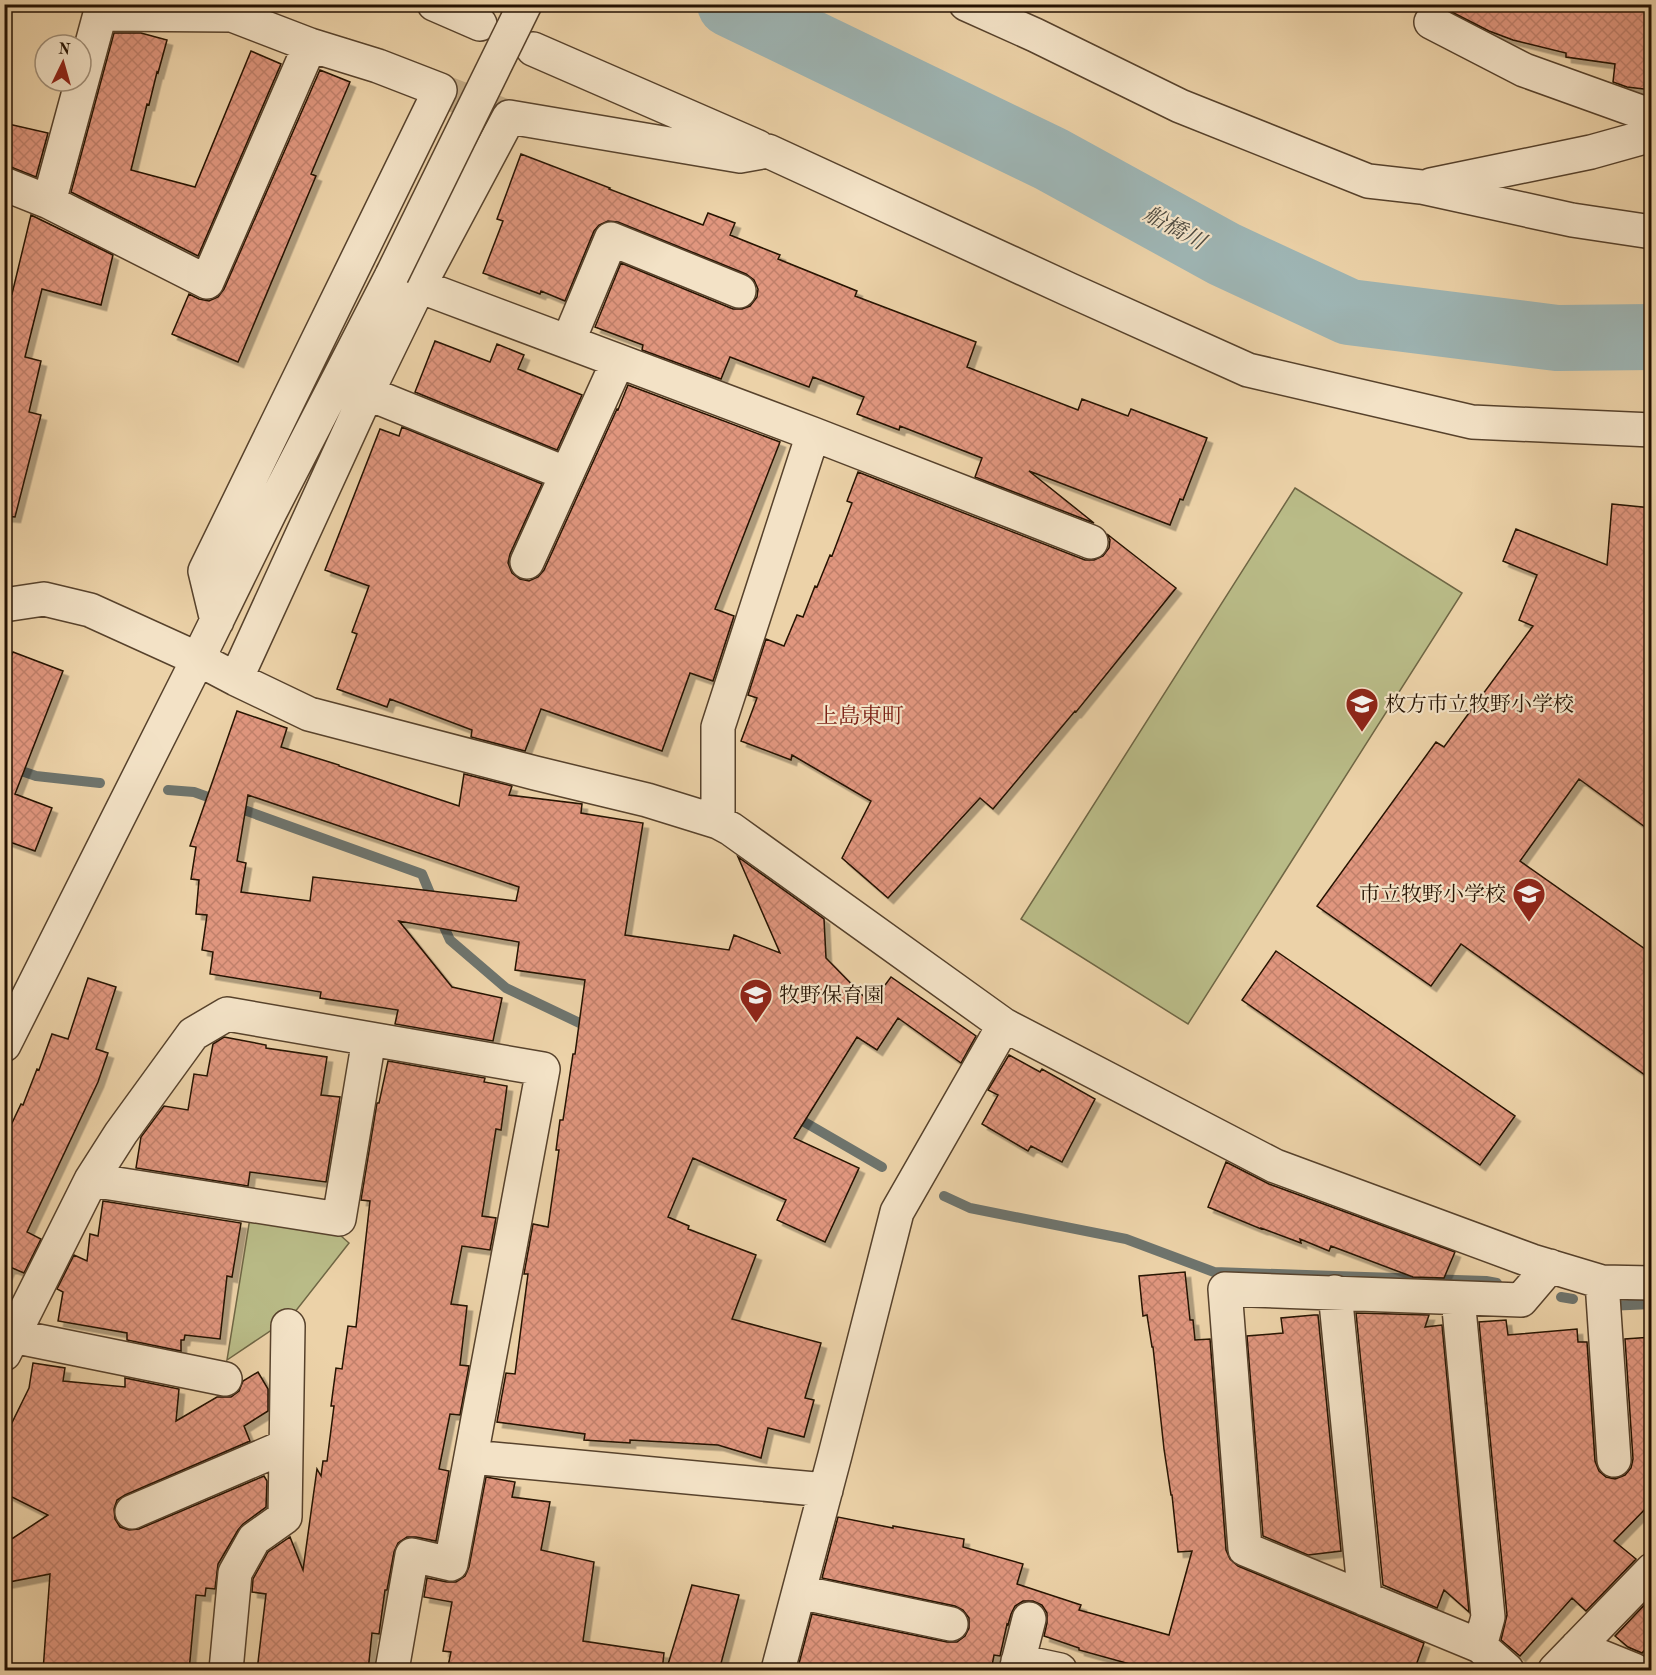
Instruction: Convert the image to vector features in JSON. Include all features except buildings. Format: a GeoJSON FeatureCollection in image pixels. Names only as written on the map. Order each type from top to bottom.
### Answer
{"type":"FeatureCollection","features":[{"type":"Feature","properties":{"kind":"street"},"geometry":{"type":"LineString","coordinates":[[434,4],[480,24]]}},
{"type":"Feature","properties":{"kind":"street"},"geometry":{"type":"LineString","coordinates":[[236,680],[367,393],[405,280],[525,4]]}},
{"type":"Feature","properties":{"kind":"street"},"geometry":{"type":"LineString","coordinates":[[966,4],[1180,106],[1368,181],[1421,187],[1572,220],[1652,232]]}},
{"type":"Feature","properties":{"kind":"street"},"geometry":{"type":"LineString","coordinates":[[1015,4],[1035,35]]}},
{"type":"Feature","properties":{"kind":"street"},"geometry":{"type":"LineString","coordinates":[[49,202],[100,14],[220,10],[310,45],[378,66],[440,90],[205,571],[217,621]]}},
{"type":"Feature","properties":{"kind":"street"},"geometry":{"type":"LineString","coordinates":[[1431,22],[1524,70],[1652,116]]}},
{"type":"Feature","properties":{"kind":"street"},"geometry":{"type":"LineString","coordinates":[[4,184],[49,202],[207,282],[310,45]]}},
{"type":"Feature","properties":{"kind":"street"},"geometry":{"type":"LineString","coordinates":[[533,49],[768,151],[1248,370],[1472,422],[1652,429]]}},
{"type":"Feature","properties":{"kind":"street"},"geometry":{"type":"LineString","coordinates":[[4,1045],[270,512],[405,280],[509,117],[740,156],[768,151]]}},
{"type":"Feature","properties":{"kind":"street"},"geometry":{"type":"LineString","coordinates":[[1421,187],[1591,152],[1652,135]]}},
{"type":"Feature","properties":{"kind":"street"},"geometry":{"type":"LineString","coordinates":[[568,342],[611,239],[739,291]]}},
{"type":"Feature","properties":{"kind":"street"},"geometry":{"type":"LineString","coordinates":[[405,280],[1091,542]]}},
{"type":"Feature","properties":{"kind":"street"},"geometry":{"type":"LineString","coordinates":[[527,562],[618,361]]}},
{"type":"Feature","properties":{"kind":"street"},"geometry":{"type":"LineString","coordinates":[[367,393],[567,474]]}},
{"type":"Feature","properties":{"kind":"street"},"geometry":{"type":"LineString","coordinates":[[718,822],[718,727],[813,434]]}},
{"type":"Feature","properties":{"kind":"street"},"geometry":{"type":"LineString","coordinates":[[270,512],[281,581]]}},
{"type":"Feature","properties":{"kind":"street"},"geometry":{"type":"LineString","coordinates":[[4,605],[44,599],[90,610],[198,659],[236,680],[309,714],[647,801],[718,822],[732,829],[1004,1025],[1275,1166],[1532,1261],[1602,1282],[1652,1283]]}},
{"type":"Feature","properties":{"kind":"street"},"geometry":{"type":"LineString","coordinates":[[225,1379],[7,1340],[91,1180],[121,1133],[194,1034],[227,1014],[543,1070],[451,1564],[412,1555],[392,1671]]}},
{"type":"Feature","properties":{"kind":"street"},"geometry":{"type":"LineString","coordinates":[[778,1671],[897,1212],[1004,1025]]}},
{"type":"Feature","properties":{"kind":"street"},"geometry":{"type":"LineString","coordinates":[[91,1180],[339,1219],[369,1039]]}},
{"type":"Feature","properties":{"kind":"street"},"geometry":{"type":"LineString","coordinates":[[1507,1671],[1480,1646],[1245,1549],[1225,1289],[1521,1299],[1550,1266]]}},
{"type":"Feature","properties":{"kind":"street"},"geometry":{"type":"LineString","coordinates":[[1602,1282],[1614,1460]]}},
{"type":"Feature","properties":{"kind":"street"},"geometry":{"type":"LineString","coordinates":[[1335,1292],[1365,1599]]}},
{"type":"Feature","properties":{"kind":"street"},"geometry":{"type":"LineString","coordinates":[[1458,1298],[1488,1617],[1480,1646]]}},
{"type":"Feature","properties":{"kind":"street"},"geometry":{"type":"LineString","coordinates":[[226,1671],[235,1573],[254,1539],[285,1517],[288,1326]]}},
{"type":"Feature","properties":{"kind":"street"},"geometry":{"type":"LineString","coordinates":[[132,1512],[286,1446]]}},
{"type":"Feature","properties":{"kind":"street"},"geometry":{"type":"LineString","coordinates":[[471,1457],[826,1490]]}},
{"type":"Feature","properties":{"kind":"street"},"geometry":{"type":"LineString","coordinates":[[1555,1671],[1652,1570]]}},
{"type":"Feature","properties":{"kind":"street"},"geometry":{"type":"LineString","coordinates":[[799,1592],[951,1624]]}},
{"type":"Feature","properties":{"kind":"street"},"geometry":{"type":"LineString","coordinates":[[1029,1619],[1017,1666],[1060,1671]]}},
{"type":"Feature","properties":{"kind":"street"},"geometry":{"type":"LineString","coordinates":[[1577,1647],[1634,1671]]}},
{"type":"Feature","properties":{"kind":"green space"},"geometry":{"type":"Polygon","coordinates":[[[1295,488],[1462,593],[1188,1024],[1021,919],[1295,488]]]}},
{"type":"Feature","properties":{"kind":"green space"},"geometry":{"type":"Polygon","coordinates":[[[250,1218],[332,1228],[349,1243],[291,1317],[227,1360],[250,1218]]]}},
{"type":"Feature","properties":{"kind":"waterway","name":"船橋川"},"geometry":{"type":"LineString","coordinates":[[730,4],[1051,159],[1224,254],[1349,312],[1557,338],[1652,337]]}},
{"type":"Feature","properties":{"kind":"waterway"},"geometry":{"type":"LineString","coordinates":[[10,767],[36,776],[100,783]]}},
{"type":"Feature","properties":{"kind":"waterway"},"geometry":{"type":"LineString","coordinates":[[168,790],[194,792],[422,874],[434,903]]}},
{"type":"Feature","properties":{"kind":"waterway"},"geometry":{"type":"LineString","coordinates":[[440,918],[450,940],[506,988],[590,1028]]}},
{"type":"Feature","properties":{"kind":"waterway"},"geometry":{"type":"LineString","coordinates":[[794,1116],[882,1167]]}},
{"type":"Feature","properties":{"kind":"waterway"},"geometry":{"type":"LineString","coordinates":[[944,1196],[970,1208],[1126,1239],[1214,1272],[1497,1283]]}},
{"type":"Feature","properties":{"kind":"waterway"},"geometry":{"type":"LineString","coordinates":[[1561,1297],[1573,1299]]}},
{"type":"Feature","properties":{"kind":"waterway"},"geometry":{"type":"LineString","coordinates":[[1607,1306],[1652,1304]]}},
{"type":"Feature","properties":{"kind":"tunnel"},"geometry":{"type":"LineString","coordinates":[[440,90],[509,117]]}},
{"type":"Feature","properties":{"kind":"place","name":"枚方市立牧野小学校"},"geometry":{"type":"Point","coordinates":[1362,733]}},
{"type":"Feature","properties":{"kind":"place","name":"市立牧野小学校"},"geometry":{"type":"Point","coordinates":[1529,923]}},
{"type":"Feature","properties":{"kind":"place","name":"牧野保育園"},"geometry":{"type":"Point","coordinates":[756,1024]}},
{"type":"Feature","properties":{"kind":"district","name":"上島東町"},"geometry":{"type":"Point","coordinates":[860,715]}}]}
